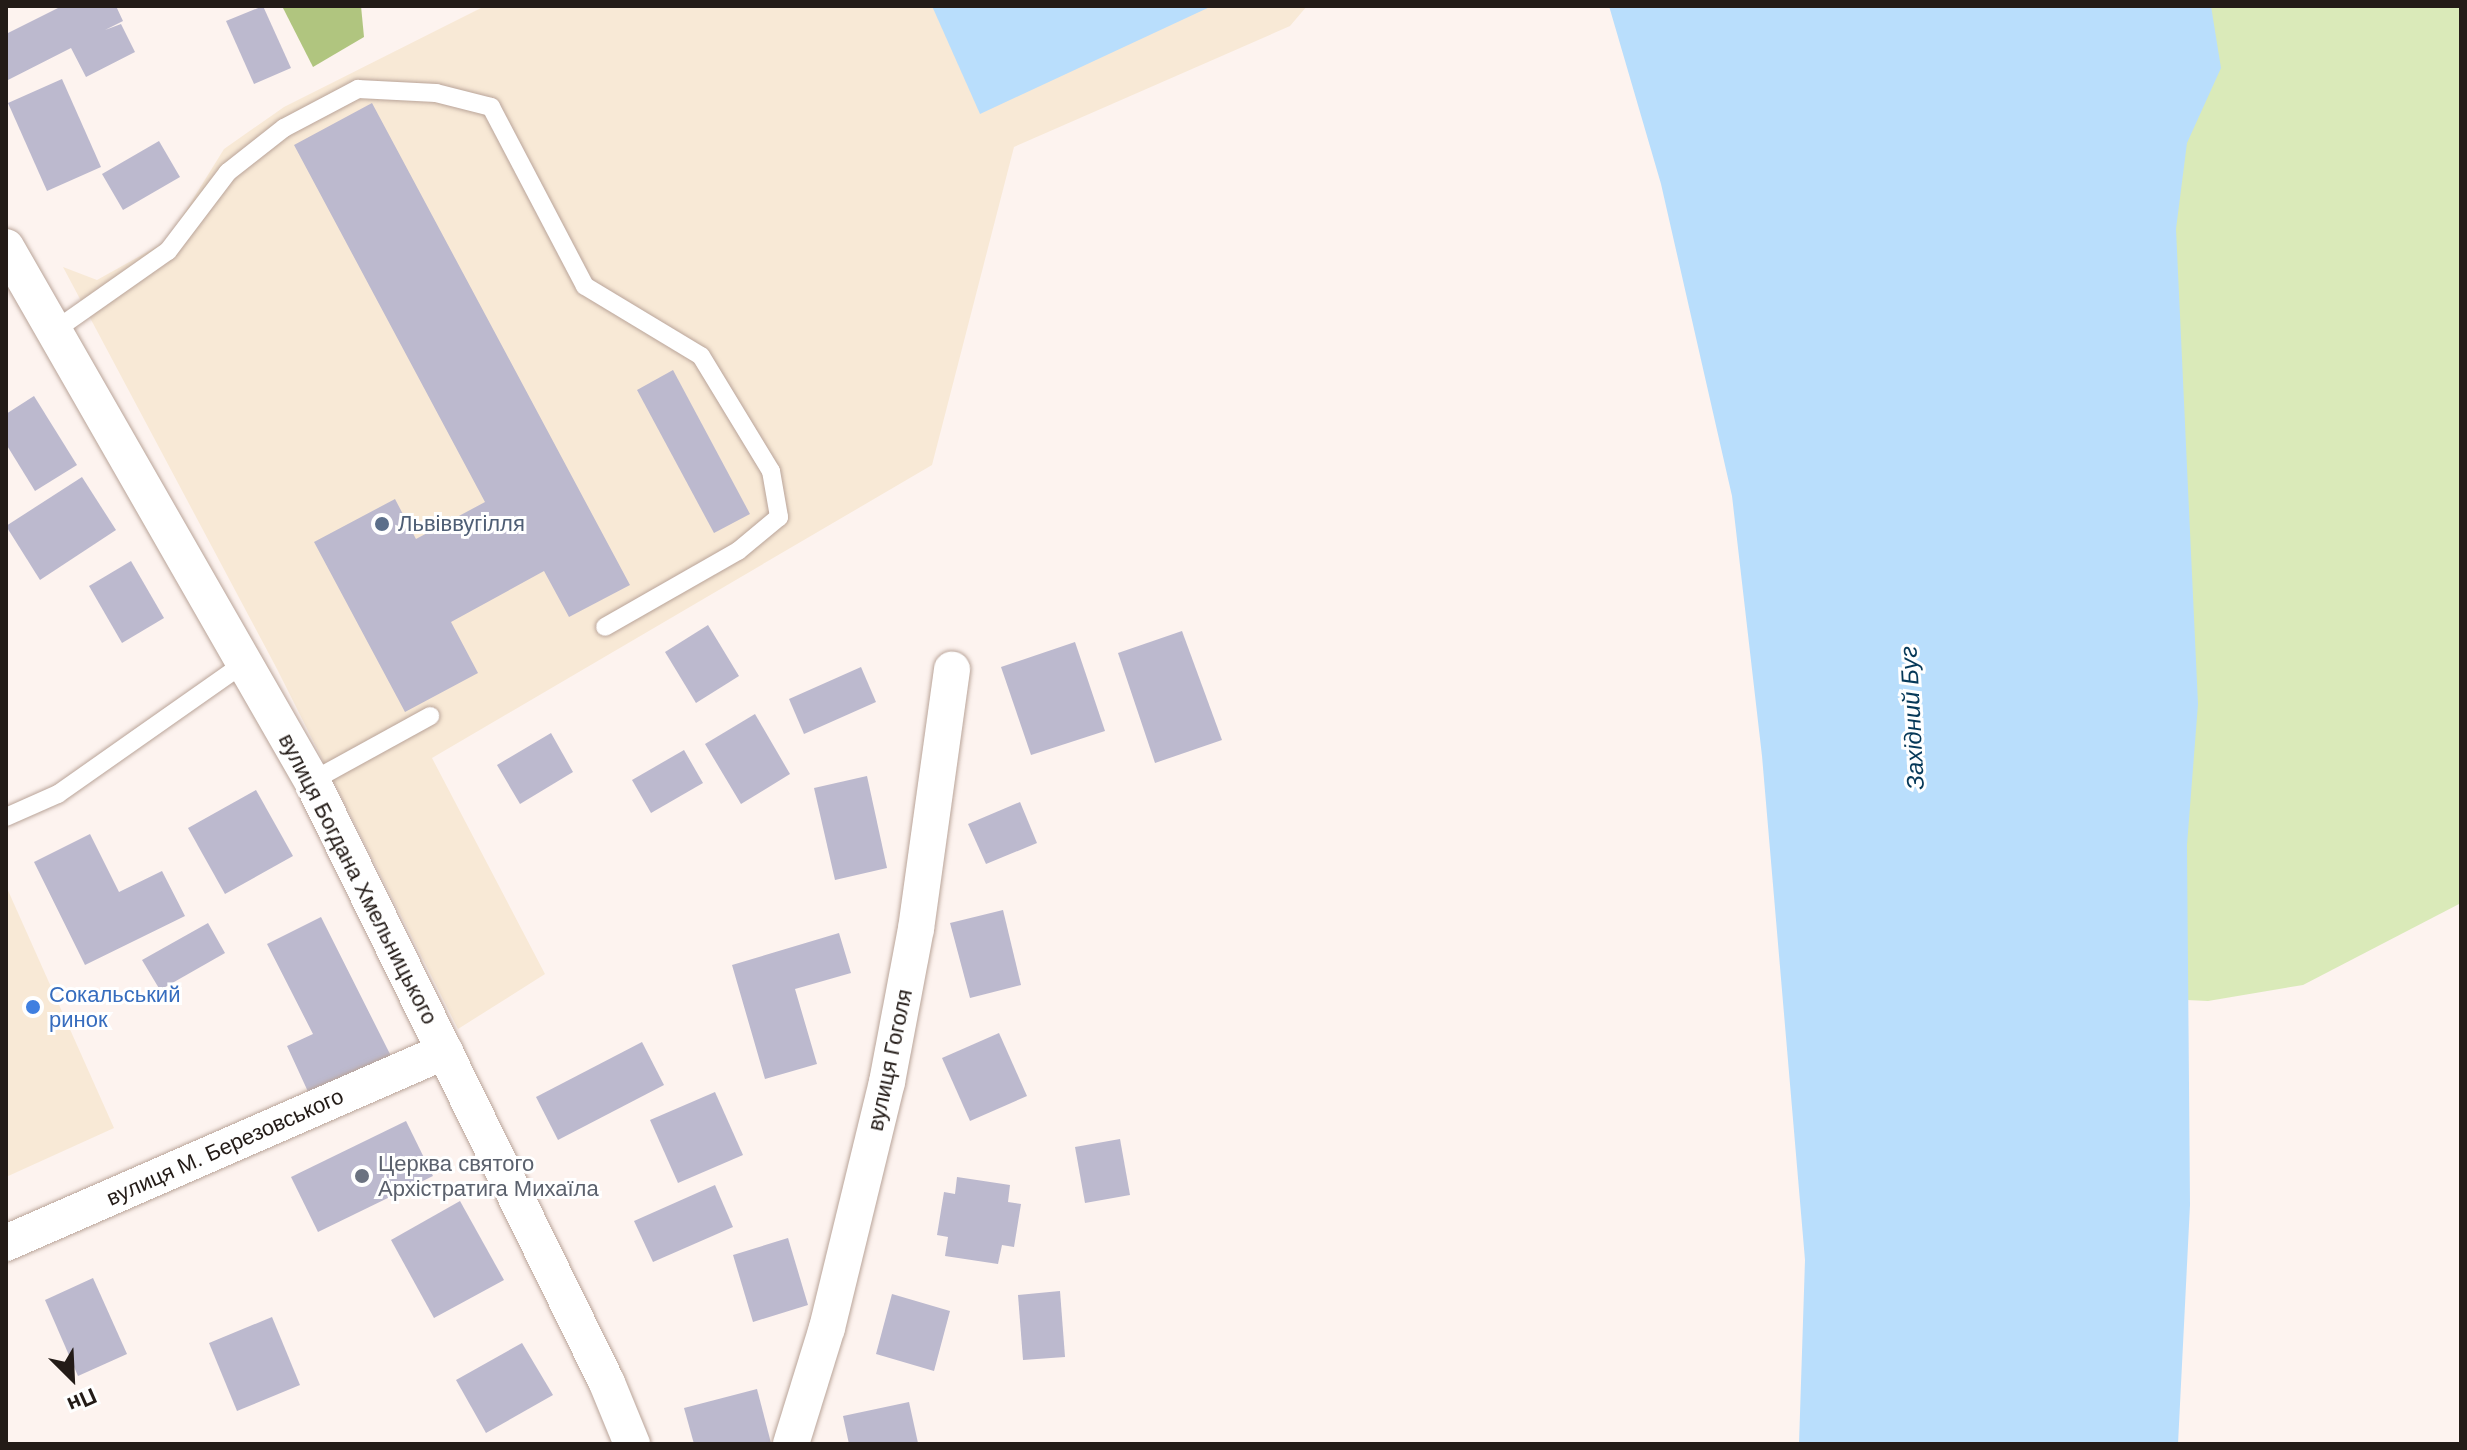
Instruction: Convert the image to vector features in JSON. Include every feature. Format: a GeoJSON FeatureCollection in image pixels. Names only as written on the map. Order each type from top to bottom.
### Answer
{"type":"FeatureCollection","features":[{"type":"Feature","properties":{"kind":"street","name":"вулиця Богдана Хмельницького"},"geometry":{"type":"LineString","coordinates":[[6,247],[312,781],[607,1383],[632,1444]]}},
{"type":"Feature","properties":{"kind":"street","name":"вулиця Гоголя"},"geometry":{"type":"LineString","coordinates":[[791,1444],[827,1328],[887,1082],[916,929],[952,669]]}},
{"type":"Feature","properties":{"kind":"street","name":"вулиця М. Березовського"},"geometry":{"type":"LineString","coordinates":[[6,1243],[445,1051]]}},
{"type":"Feature","properties":{"kind":"lane"},"geometry":{"type":"LineString","coordinates":[[54,331],[168,251],[228,172],[273,137],[358,89],[436,93],[491,107],[585,286],[701,356],[771,471],[779,517],[738,551],[605,627]]}},
{"type":"Feature","properties":{"kind":"lane"},"geometry":{"type":"LineString","coordinates":[[6,817],[58,794],[243,664]]}},
{"type":"Feature","properties":{"kind":"lane"},"geometry":{"type":"LineString","coordinates":[[312,781],[430,716]]}},
{"type":"Feature","properties":{"kind":"shaded area"},"geometry":{"type":"Polygon","coordinates":[[[485,6],[1307,6],[1290,26],[1014,147],[932,465],[432,758],[545,974],[458,1029],[277,669],[63,267],[97,280],[167,241],[224,149],[284,107],[485,6]]]}},
{"type":"Feature","properties":{"kind":"shaded area","name":"Сокальський ринок"},"geometry":{"type":"Polygon","coordinates":[[[6,886],[114,1128],[6,1177],[6,886]]]}},
{"type":"Feature","properties":{"kind":"green space"},"geometry":{"type":"Polygon","coordinates":[[[282,6],[361,6],[364,37],[313,67],[282,6]]]}},
{"type":"Feature","properties":{"kind":"green space"},"geometry":{"type":"Polygon","coordinates":[[[2156,6],[2461,6],[2461,903],[2303,985],[2208,1001],[2165,999],[2156,6]]]}},
{"type":"Feature","properties":{"kind":"water"},"geometry":{"type":"Polygon","coordinates":[[[932,6],[1212,6],[980,114],[932,6]]]}},
{"type":"Feature","properties":{"kind":"water","name":"Західний Буг"},"geometry":{"type":"Polygon","coordinates":[[[1609,6],[2211,6],[2221,68],[2187,143],[2176,229],[2198,704],[2187,845],[2190,1205],[2178,1444],[1799,1444],[1805,1260],[1762,756],[1732,496],[1661,184],[1609,6]]]}},
{"type":"Feature","properties":{"kind":"building"},"geometry":{"type":"Polygon","coordinates":[[[62,6],[116,6],[123,21],[105,30],[121,24],[135,52],[86,77],[71,48],[6,81],[6,34],[62,6]]]}},
{"type":"Feature","properties":{"kind":"building"},"geometry":{"type":"Polygon","coordinates":[[[263,6],[291,68],[254,84],[226,21],[263,6]]]}},
{"type":"Feature","properties":{"kind":"building"},"geometry":{"type":"Polygon","coordinates":[[[62,79],[101,167],[47,191],[8,103],[62,79]]]}},
{"type":"Feature","properties":{"kind":"building"},"geometry":{"type":"Polygon","coordinates":[[[372,103],[630,585],[569,617],[544,571],[451,622],[478,673],[405,712],[314,542],[395,499],[416,539],[485,502],[294,145],[372,103]]]}},
{"type":"Feature","properties":{"kind":"building"},"geometry":{"type":"Polygon","coordinates":[[[159,141],[180,177],[123,210],[102,174],[159,141]]]}},
{"type":"Feature","properties":{"kind":"building"},"geometry":{"type":"Polygon","coordinates":[[[673,370],[750,514],[714,533],[637,390],[673,370]]]}},
{"type":"Feature","properties":{"kind":"building"},"geometry":{"type":"Polygon","coordinates":[[[34,396],[77,465],[35,491],[6,444],[6,414],[34,396]]]}},
{"type":"Feature","properties":{"kind":"building"},"geometry":{"type":"Polygon","coordinates":[[[82,477],[116,530],[40,580],[6,526],[82,477]]]}},
{"type":"Feature","properties":{"kind":"building"},"geometry":{"type":"Polygon","coordinates":[[[131,561],[164,618],[122,643],[89,586],[131,561]]]}},
{"type":"Feature","properties":{"kind":"building"},"geometry":{"type":"Polygon","coordinates":[[[708,625],[739,676],[696,703],[665,652],[708,625]]]}},
{"type":"Feature","properties":{"kind":"building"},"geometry":{"type":"Polygon","coordinates":[[[1182,631],[1222,740],[1155,763],[1118,653],[1182,631]]]}},
{"type":"Feature","properties":{"kind":"building"},"geometry":{"type":"Polygon","coordinates":[[[1075,642],[1105,731],[1031,755],[1001,667],[1075,642]]]}},
{"type":"Feature","properties":{"kind":"building"},"geometry":{"type":"Polygon","coordinates":[[[861,667],[876,702],[804,734],[789,699],[861,667]]]}},
{"type":"Feature","properties":{"kind":"building"},"geometry":{"type":"Polygon","coordinates":[[[755,714],[790,774],[741,804],[705,744],[755,714]]]}},
{"type":"Feature","properties":{"kind":"building"},"geometry":{"type":"Polygon","coordinates":[[[551,733],[573,772],[520,804],[497,765],[551,733]]]}},
{"type":"Feature","properties":{"kind":"building"},"geometry":{"type":"Polygon","coordinates":[[[684,750],[703,783],[651,813],[632,780],[684,750]]]}},
{"type":"Feature","properties":{"kind":"building"},"geometry":{"type":"Polygon","coordinates":[[[867,776],[887,868],[835,880],[814,788],[867,776]]]}},
{"type":"Feature","properties":{"kind":"building"},"geometry":{"type":"Polygon","coordinates":[[[256,790],[293,856],[225,894],[188,828],[256,790]]]}},
{"type":"Feature","properties":{"kind":"building"},"geometry":{"type":"Polygon","coordinates":[[[1020,802],[1037,843],[986,864],[968,824],[1020,802]]]}},
{"type":"Feature","properties":{"kind":"building"},"geometry":{"type":"Polygon","coordinates":[[[90,834],[119,892],[162,871],[185,916],[85,965],[34,862],[90,834]]]}},
{"type":"Feature","properties":{"kind":"building"},"geometry":{"type":"Polygon","coordinates":[[[1003,910],[1021,985],[970,998],[950,923],[1003,910]]]}},
{"type":"Feature","properties":{"kind":"building"},"geometry":{"type":"Polygon","coordinates":[[[321,917],[391,1056],[310,1096],[287,1046],[313,1034],[267,944],[321,917]]]}},
{"type":"Feature","properties":{"kind":"building"},"geometry":{"type":"Polygon","coordinates":[[[208,923],[225,953],[160,990],[142,960],[208,923]]]}},
{"type":"Feature","properties":{"kind":"building"},"geometry":{"type":"Polygon","coordinates":[[[839,933],[851,973],[795,989],[817,1064],[765,1079],[732,965],[839,933]]]}},
{"type":"Feature","properties":{"kind":"building"},"geometry":{"type":"Polygon","coordinates":[[[999,1033],[1027,1096],[970,1121],[942,1058],[999,1033]]]}},
{"type":"Feature","properties":{"kind":"building"},"geometry":{"type":"Polygon","coordinates":[[[642,1042],[664,1085],[558,1140],[536,1097],[642,1042]]]}},
{"type":"Feature","properties":{"kind":"building"},"geometry":{"type":"Polygon","coordinates":[[[715,1092],[743,1155],[678,1183],[650,1120],[715,1092]]]}},
{"type":"Feature","properties":{"kind":"building","name":"Церква святого Архістратига Михаїла"},"geometry":{"type":"Polygon","coordinates":[[[406,1121],[433,1176],[318,1232],[291,1177],[406,1121]]]}},
{"type":"Feature","properties":{"kind":"building"},"geometry":{"type":"Polygon","coordinates":[[[1120,1139],[1130,1195],[1085,1203],[1075,1147],[1120,1139]]]}},
{"type":"Feature","properties":{"kind":"building"},"geometry":{"type":"Polygon","coordinates":[[[957,1177],[1010,1185],[1008,1202],[1021,1204],[1014,1247],[1002,1245],[998,1264],[945,1256],[948,1237],[937,1235],[944,1192],[955,1194],[957,1177]]]}},
{"type":"Feature","properties":{"kind":"building"},"geometry":{"type":"Polygon","coordinates":[[[715,1185],[733,1227],[653,1262],[634,1221],[715,1185]]]}},
{"type":"Feature","properties":{"kind":"building"},"geometry":{"type":"Polygon","coordinates":[[[460,1201],[504,1280],[434,1318],[391,1240],[460,1201]]]}},
{"type":"Feature","properties":{"kind":"building"},"geometry":{"type":"Polygon","coordinates":[[[788,1238],[808,1305],[753,1322],[733,1255],[788,1238]]]}},
{"type":"Feature","properties":{"kind":"building"},"geometry":{"type":"Polygon","coordinates":[[[93,1278],[127,1354],[78,1376],[45,1300],[93,1278]]]}},
{"type":"Feature","properties":{"kind":"building"},"geometry":{"type":"Polygon","coordinates":[[[1060,1291],[1065,1357],[1023,1360],[1018,1295],[1060,1291]]]}},
{"type":"Feature","properties":{"kind":"building"},"geometry":{"type":"Polygon","coordinates":[[[892,1294],[950,1311],[934,1371],[876,1354],[892,1294]]]}},
{"type":"Feature","properties":{"kind":"building"},"geometry":{"type":"Polygon","coordinates":[[[272,1317],[300,1385],[237,1411],[209,1343],[272,1317]]]}},
{"type":"Feature","properties":{"kind":"building"},"geometry":{"type":"Polygon","coordinates":[[[522,1343],[553,1395],[486,1433],[456,1380],[522,1343]]]}},
{"type":"Feature","properties":{"kind":"building"},"geometry":{"type":"Polygon","coordinates":[[[757,1389],[771,1443],[694,1444],[684,1408],[757,1389]]]}},
{"type":"Feature","properties":{"kind":"building"},"geometry":{"type":"Polygon","coordinates":[[[909,1402],[918,1443],[849,1444],[843,1416],[909,1402]]]}},
{"type":"Feature","properties":{"kind":"place","name":"Львіввугілля"},"geometry":{"type":"Point","coordinates":[382,524]}},
{"type":"Feature","properties":{"kind":"place","name":"Сокальський ринок"},"geometry":{"type":"Point","coordinates":[33,1007]}},
{"type":"Feature","properties":{"kind":"place","name":"Церква святого Архістратига Михаїла"},"geometry":{"type":"Point","coordinates":[362,1176]}}]}
